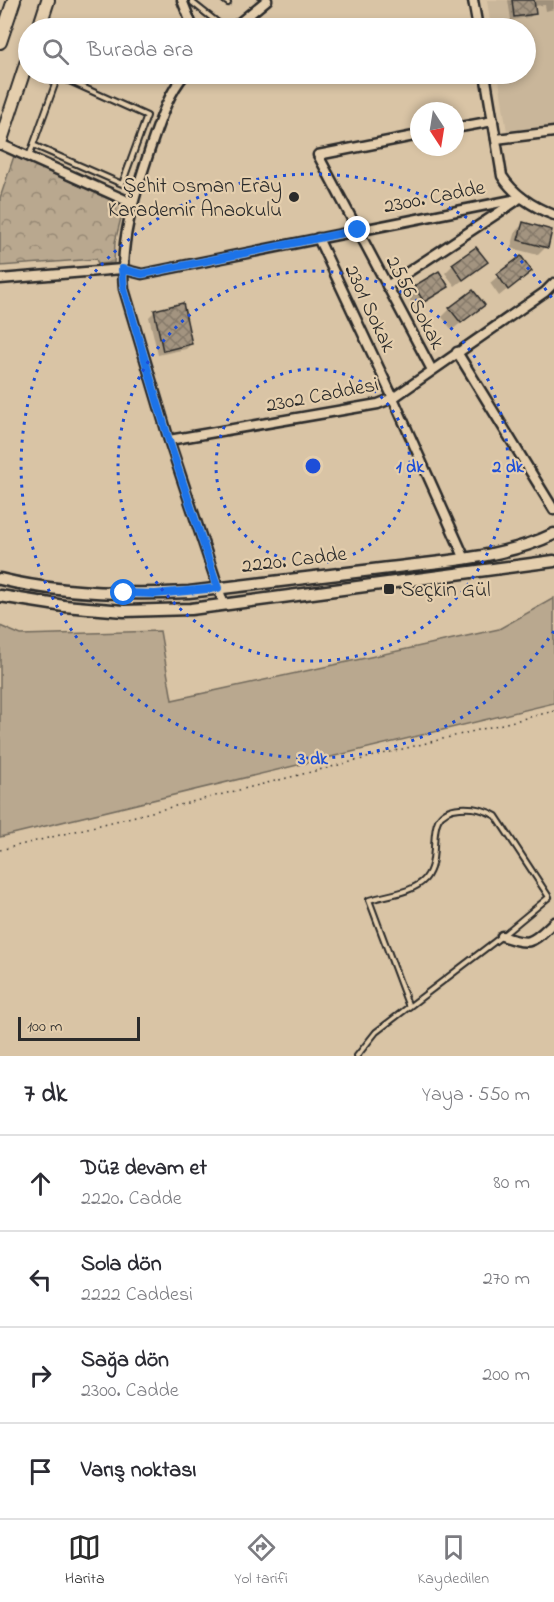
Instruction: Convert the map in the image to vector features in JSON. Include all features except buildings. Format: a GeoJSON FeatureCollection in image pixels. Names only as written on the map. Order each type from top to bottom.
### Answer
{"type":"FeatureCollection","features":[{"type":"Feature","properties":{"kind":"main road"},"geometry":{"type":"LineString","coordinates":[[0,42],[14,0]]}},
{"type":"Feature","properties":{"kind":"main road"},"geometry":{"type":"LineString","coordinates":[[42,18],[48,0]]}},
{"type":"Feature","properties":{"kind":"main road"},"geometry":{"type":"LineString","coordinates":[[0,143],[19,84]]}},
{"type":"Feature","properties":{"kind":"street"},"geometry":{"type":"LineString","coordinates":[[182,0],[189,18]]}},
{"type":"Feature","properties":{"kind":"street"},"geometry":{"type":"LineString","coordinates":[[245,18],[267,0]]}},
{"type":"Feature","properties":{"kind":"street"},"geometry":{"type":"LineString","coordinates":[[473,0],[476,18]]}},
{"type":"Feature","properties":{"kind":"street"},"geometry":{"type":"LineString","coordinates":[[179,84],[164,108],[132,203],[123,247],[122,269],[124,289],[169,441],[224,605]]}},
{"type":"Feature","properties":{"kind":"street"},"geometry":{"type":"LineString","coordinates":[[487,84],[502,176],[522,198],[554,215]]}},
{"type":"Feature","properties":{"kind":"street"},"geometry":{"type":"LineString","coordinates":[[464,126],[493,121]]}},
{"type":"Feature","properties":{"kind":"street"},"geometry":{"type":"LineString","coordinates":[[496,139],[554,132]]}},
{"type":"Feature","properties":{"kind":"street","name":"2556 Sokak"},"geometry":{"type":"LineString","coordinates":[[410,137],[318,155],[432,370]]}},
{"type":"Feature","properties":{"kind":"street"},"geometry":{"type":"LineString","coordinates":[[0,143],[132,203]]}},
{"type":"Feature","properties":{"kind":"street"},"geometry":{"type":"LineString","coordinates":[[387,286],[522,198]]}},
{"type":"Feature","properties":{"kind":"street","name":"2300. Cadde"},"geometry":{"type":"LineString","coordinates":[[0,279],[122,269],[142,274],[522,198]]}},
{"type":"Feature","properties":{"kind":"street","name":"2301 Sokak"},"geometry":{"type":"LineString","coordinates":[[318,238],[465,559]]}},
{"type":"Feature","properties":{"kind":"street","name":"2302 Caddesi"},"geometry":{"type":"LineString","coordinates":[[169,441],[378,404],[393,398],[554,283]]}},
{"type":"Feature","properties":{"kind":"street"},"geometry":{"type":"LineString","coordinates":[[457,352],[554,510]]}},
{"type":"Feature","properties":{"kind":"street","name":"2220. Cadde"},"geometry":{"type":"LineString","coordinates":[[0,579],[53,588],[155,594],[465,559],[515,548],[554,534]]}},
{"type":"Feature","properties":{"kind":"street","name":"2220. Cadde"},"geometry":{"type":"LineString","coordinates":[[0,596],[64,606],[124,611],[191,609],[554,561]]}},
{"type":"Feature","properties":{"kind":"street"},"geometry":{"type":"LineString","coordinates":[[502,936],[520,943],[529,942],[554,922]]}},
{"type":"Feature","properties":{"kind":"lane"},"geometry":{"type":"LineString","coordinates":[[192,0],[212,18]]}},
{"type":"Feature","properties":{"kind":"lane"},"geometry":{"type":"LineString","coordinates":[[29,157],[55,84]]}},
{"type":"Feature","properties":{"kind":"lane"},"geometry":{"type":"LineString","coordinates":[[33,145],[122,184],[147,116],[76,84]]}},
{"type":"Feature","properties":{"kind":"lane"},"geometry":{"type":"LineString","coordinates":[[357,1056],[376,1032],[409,1007],[502,936],[549,897],[496,816],[486,810],[472,807],[457,808],[441,814],[434,828],[435,855],[432,868],[424,881],[414,888],[369,900],[409,1007]]}},
{"type":"Feature","properties":{"kind":"path"},"geometry":{"type":"LineString","coordinates":[[0,850],[554,711]]}},
{"type":"Feature","properties":{"kind":"shaded area"},"geometry":{"type":"Polygon","coordinates":[[[487,0],[554,0],[554,127],[507,132],[500,84],[536,84],[536,18],[490,18],[487,0]]]}},
{"type":"Feature","properties":{"kind":"green space"},"geometry":{"type":"Polygon","coordinates":[[[14,156],[122,205],[123,210],[115,242],[114,263],[98,264],[96,259],[0,266],[0,198],[14,156]]]}},
{"type":"Feature","properties":{"kind":"green space"},"geometry":{"type":"Polygon","coordinates":[[[554,598],[554,703],[0,837],[0,626],[21,635],[160,631],[172,700],[499,629],[554,598]]]}},
{"type":"Feature","properties":{"kind":"place","name":"Şehit Osman Eray Karademir Anaokulu"},"geometry":{"type":"Point","coordinates":[294,197]}},
{"type":"Feature","properties":{"kind":"place","name":"Seçkin Gül"},"geometry":{"type":"Point","coordinates":[389,589]}},
{"type":"Feature","properties":{"kind":"route"},"geometry":{"type":"LineString","coordinates":[[124,593],[155,594],[218,588],[169,441],[124,289],[122,269],[142,274],[358,230]]}}]}
